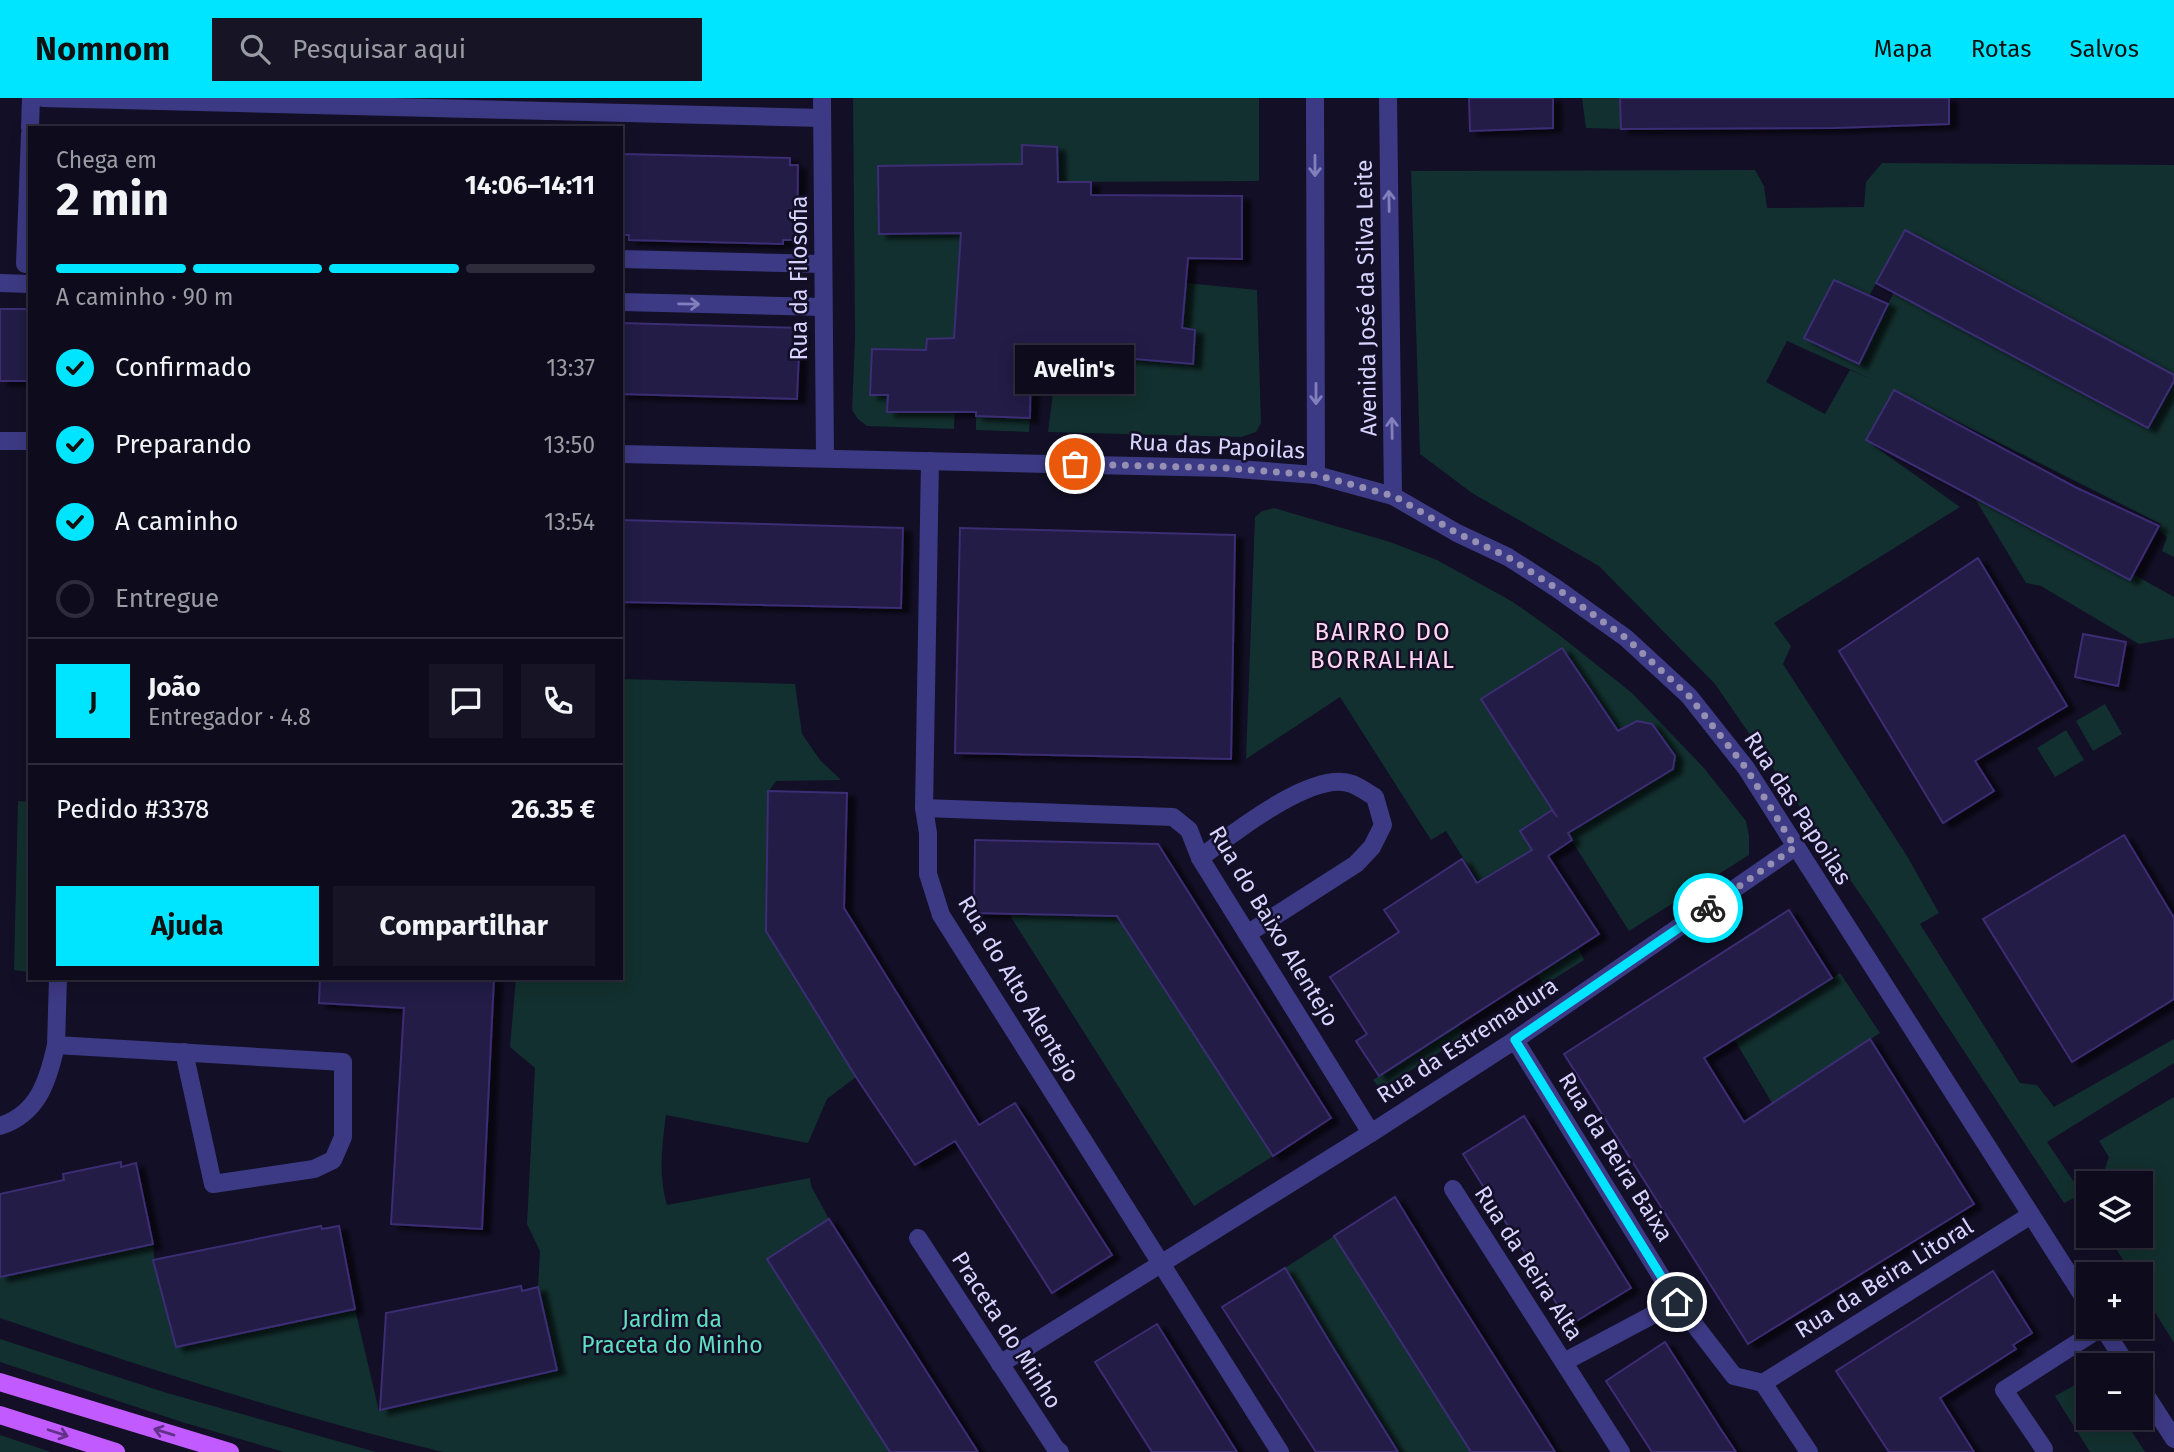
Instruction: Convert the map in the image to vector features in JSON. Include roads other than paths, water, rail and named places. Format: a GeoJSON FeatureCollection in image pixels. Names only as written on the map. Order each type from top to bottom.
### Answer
{"type":"FeatureCollection","features":[{"type":"Feature","properties":{"kind":"main road"},"geometry":{"type":"LineString","coordinates":[[0,1382],[230,1452]]}},
{"type":"Feature","properties":{"kind":"main road"},"geometry":{"type":"LineString","coordinates":[[0,1415],[116,1452]]}},
{"type":"Feature","properties":{"kind":"street"},"geometry":{"type":"LineString","coordinates":[[30,126],[31,98]]}},
{"type":"Feature","properties":{"kind":"street"},"geometry":{"type":"LineString","coordinates":[[43,98],[822,118]]}},
{"type":"Feature","properties":{"kind":"street","name":"Rua da Filosofia"},"geometry":{"type":"LineString","coordinates":[[822,98],[825,457]]}},
{"type":"Feature","properties":{"kind":"street"},"geometry":{"type":"LineString","coordinates":[[1315,98],[1316,475]]}},
{"type":"Feature","properties":{"kind":"street","name":"Avenida José da Silva Leite"},"geometry":{"type":"LineString","coordinates":[[1388,98],[1394,496]]}},
{"type":"Feature","properties":{"kind":"street"},"geometry":{"type":"LineString","coordinates":[[623,259],[822,264]]}},
{"type":"Feature","properties":{"kind":"street"},"geometry":{"type":"LineString","coordinates":[[0,283],[28,284]]}},
{"type":"Feature","properties":{"kind":"street"},"geometry":{"type":"LineString","coordinates":[[623,302],[823,307]]}},
{"type":"Feature","properties":{"kind":"street"},"geometry":{"type":"LineString","coordinates":[[0,441],[28,441]]}},
{"type":"Feature","properties":{"kind":"street","name":"Rua das Papoilas"},"geometry":{"type":"LineString","coordinates":[[623,454],[1225,468],[1316,475],[1394,496],[1457,533],[1508,557],[1626,638],[1689,696],[1746,768],[2076,1285]]}},
{"type":"Feature","properties":{"kind":"street","name":"Rua do Alto Alentejo"},"geometry":{"type":"LineString","coordinates":[[930,461],[924,808],[928,833],[928,874],[942,915],[1280,1452]]}},
{"type":"Feature","properties":{"kind":"street"},"geometry":{"type":"LineString","coordinates":[[1200,858],[1242,827],[1303,790],[1326,783],[1350,783],[1375,797],[1383,825],[1372,847],[1364,856],[1356,864],[1247,934]]}},
{"type":"Feature","properties":{"kind":"street","name":"Rua do Baixo Alentejo"},"geometry":{"type":"LineString","coordinates":[[924,808],[1173,817],[1189,830],[1200,858],[1371,1133]]}},
{"type":"Feature","properties":{"kind":"street","name":"Rua da Estremadura"},"geometry":{"type":"LineString","coordinates":[[1000,1364],[1515,1040],[1795,847]]}},
{"type":"Feature","properties":{"kind":"street"},"geometry":{"type":"LineString","coordinates":[[0,1126],[26,1114],[40,1097],[50,1072],[56,1045],[58,980]]}},
{"type":"Feature","properties":{"kind":"street","name":"Rua da Beira Baixa"},"geometry":{"type":"LineString","coordinates":[[1515,1040],[1677,1302],[1734,1376],[1763,1383]]}},
{"type":"Feature","properties":{"kind":"street"},"geometry":{"type":"LineString","coordinates":[[56,1045],[184,1052],[343,1062],[343,1137],[333,1160],[314,1169],[213,1184],[184,1052]]}},
{"type":"Feature","properties":{"kind":"street","name":"Rua da Beira Alta"},"geometry":{"type":"LineString","coordinates":[[1453,1189],[1622,1452]]}},
{"type":"Feature","properties":{"kind":"street","name":"Rua da Beira Litoral"},"geometry":{"type":"LineString","coordinates":[[1763,1383],[2031,1215]]}},
{"type":"Feature","properties":{"kind":"street","name":"Praceta do Minho"},"geometry":{"type":"LineString","coordinates":[[918,1238],[1058,1451]]}},
{"type":"Feature","properties":{"kind":"street","name":"Rua da Beira Alta"},"geometry":{"type":"LineString","coordinates":[[1564,1363],[1677,1302]]}},
{"type":"Feature","properties":{"kind":"street"},"geometry":{"type":"LineString","coordinates":[[2043,1450],[2004,1390],[2083,1339]]}},
{"type":"Feature","properties":{"kind":"street"},"geometry":{"type":"LineString","coordinates":[[1763,1383],[1809,1452]]}},
{"type":"Feature","properties":{"kind":"street"},"geometry":{"type":"LineString","coordinates":[[2153,1406],[2174,1439]]}},
{"type":"Feature","properties":{"kind":"place","name":"Avelin's"},"geometry":{"type":"Point","coordinates":[1075,464]}},
{"type":"Feature","properties":{"kind":"district","name":"BAIRRO DO BORRALHAL"},"geometry":{"type":"Point","coordinates":[1383,646]}},
{"type":"Feature","properties":{"kind":"park label","name":"Jardim da Praceta do Minho"},"geometry":{"type":"Point","coordinates":[672,1332]}}]}
